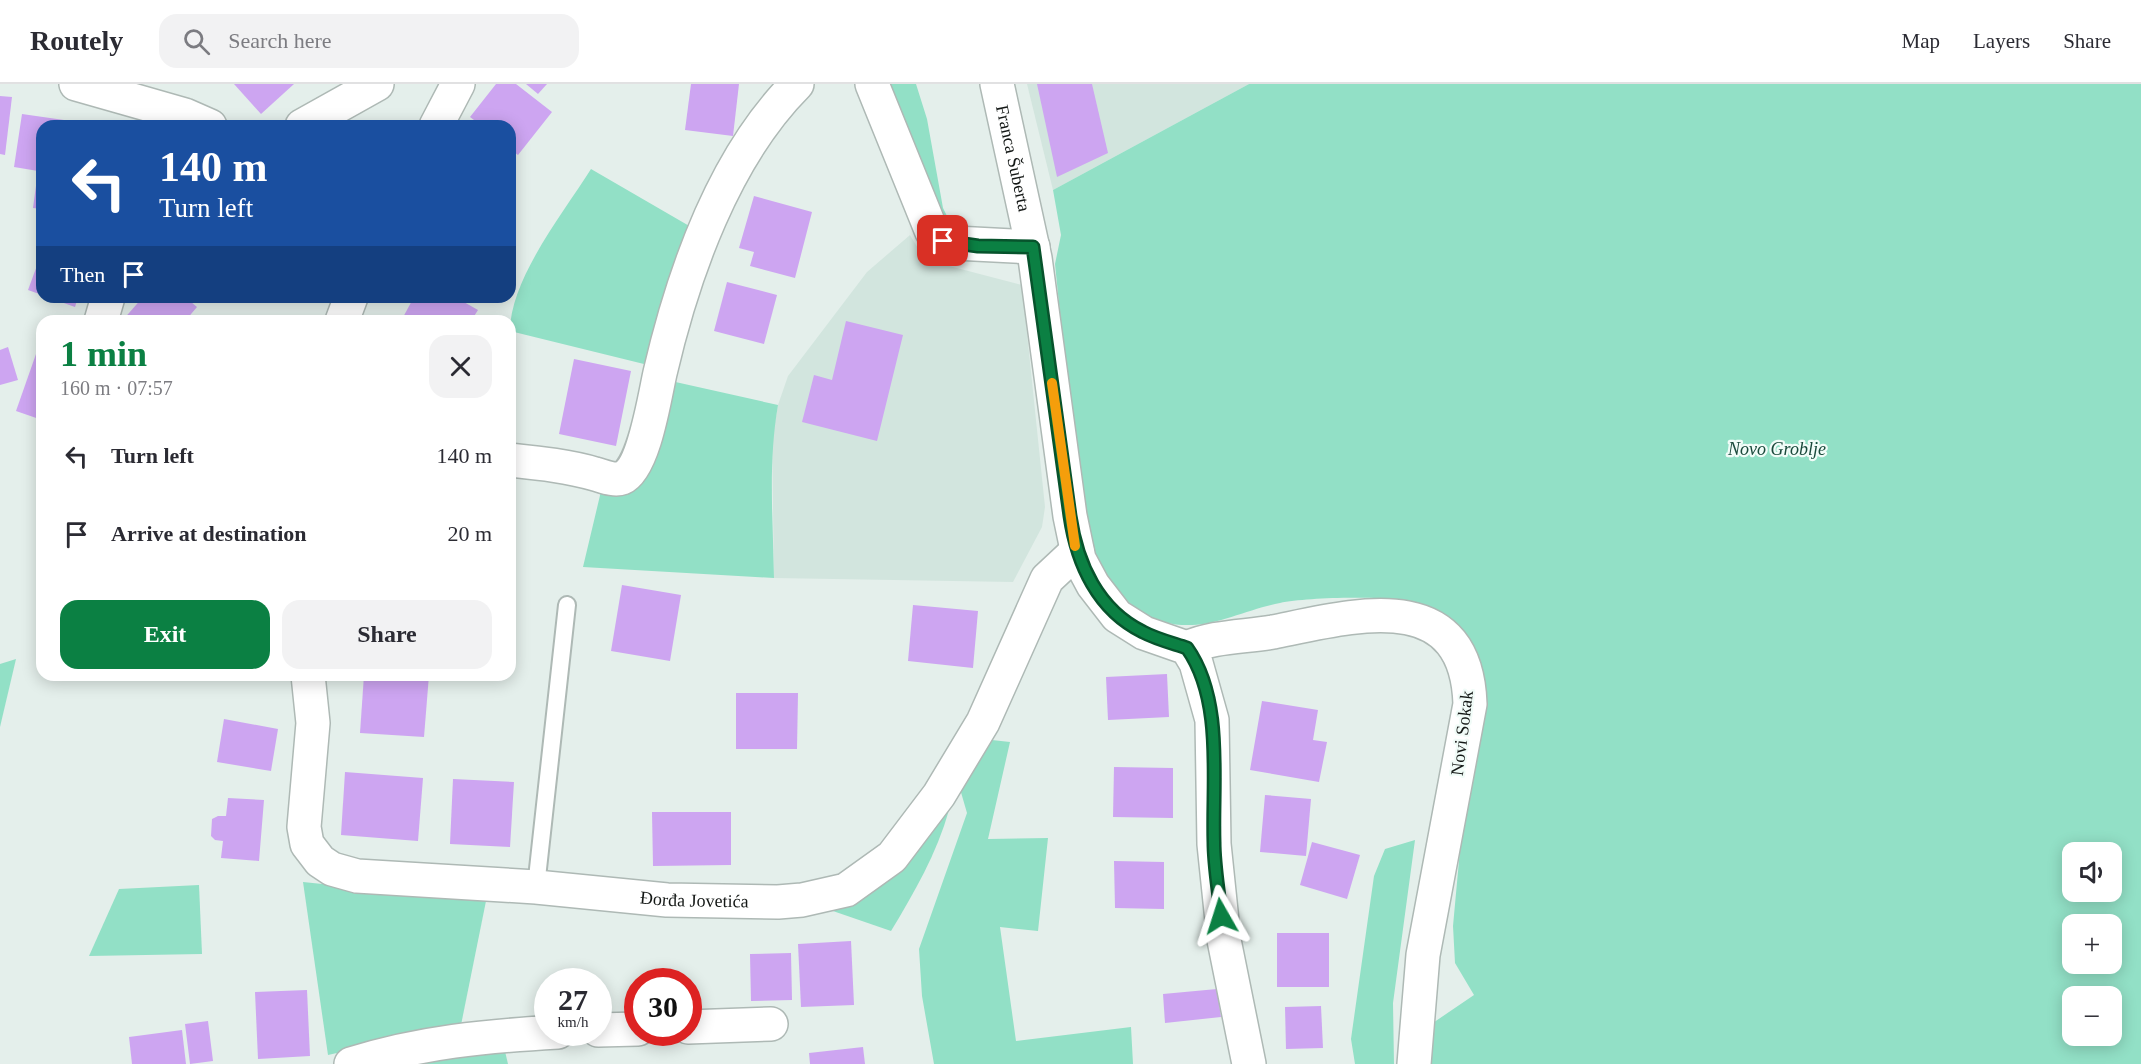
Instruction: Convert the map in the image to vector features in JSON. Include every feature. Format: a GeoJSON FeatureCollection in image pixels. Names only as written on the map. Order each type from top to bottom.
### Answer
{"type":"FeatureCollection","features":[{"type":"Feature","properties":{"kind":"street"},"geometry":{"type":"LineString","coordinates":[[76,84],[126,102],[185,115],[196,120]]}},
{"type":"Feature","properties":{"kind":"street"},"geometry":{"type":"LineString","coordinates":[[313,120],[377,84]]}},
{"type":"Feature","properties":{"kind":"street"},"geometry":{"type":"LineString","coordinates":[[439,120],[458,84]]}},
{"type":"Feature","properties":{"kind":"street"},"geometry":{"type":"LineString","coordinates":[[516,461],[585,471],[613,478],[622,478],[630,472],[642,449],[675,308],[717,204],[762,124],[797,84]]}},
{"type":"Feature","properties":{"kind":"street"},"geometry":{"type":"LineString","coordinates":[[872,84],[932,232],[943,241],[955,243],[1033,247]]}},
{"type":"Feature","properties":{"kind":"street","name":"Franca Šuberta"},"geometry":{"type":"LineString","coordinates":[[997,84],[1033,247],[1077,551],[1093,585],[1117,616],[1144,633],[1187,648]]}},
{"type":"Feature","properties":{"kind":"street","name":"Đorđa Jovetića"},"geometry":{"type":"LineString","coordinates":[[309,681],[313,723],[304,827],[307,844],[320,861],[332,869],[357,876],[536,887],[668,900],[778,902],[823,896],[846,890],[892,857],[939,795],[983,722],[1047,579],[1077,551]]}},
{"type":"Feature","properties":{"kind":"street","name":"Novi Sokak"},"geometry":{"type":"LineString","coordinates":[[1187,648],[1329,621],[1399,616],[1423,622],[1447,635],[1462,660],[1469,683],[1470,704],[1423,955],[1414,1064]]}},
{"type":"Feature","properties":{"kind":"street"},"geometry":{"type":"LineString","coordinates":[[1187,648],[1196,663],[1212,720],[1214,844],[1224,940],[1249,1064]]}},
{"type":"Feature","properties":{"kind":"street"},"geometry":{"type":"LineString","coordinates":[[702,1026],[771,1024]]}},
{"type":"Feature","properties":{"kind":"street"},"geometry":{"type":"LineString","coordinates":[[351,1064],[422,1045],[468,1037],[534,1033]]}},
{"type":"Feature","properties":{"kind":"lane"},"geometry":{"type":"LineString","coordinates":[[536,887],[567,605]]}},
{"type":"Feature","properties":{"kind":"shaded area"},"geometry":{"type":"Polygon","coordinates":[[[1027,84],[1249,84],[1053,190],[1027,84]]]}},
{"type":"Feature","properties":{"kind":"shaded area"},"geometry":{"type":"Polygon","coordinates":[[[910,235],[919,250],[930,261],[1022,285],[1045,507],[1042,527],[1013,582],[774,578],[772,438],[778,405],[788,376],[867,272],[910,235]]]}},
{"type":"Feature","properties":{"kind":"green space"},"geometry":{"type":"Polygon","coordinates":[[[882,84],[916,84],[927,119],[943,208],[950,222],[937,215],[907,125],[882,84]]]}},
{"type":"Feature","properties":{"kind":"green space","name":"Novo Groblje"},"geometry":{"type":"Polygon","coordinates":[[[1249,84],[2141,84],[2141,1064],[1424,1064],[1424,1029],[1474,995],[1455,963],[1453,926],[1461,839],[1469,644],[1454,626],[1436,611],[1421,604],[1392,599],[1330,598],[1293,601],[1269,605],[1213,622],[1192,625],[1168,623],[1147,615],[1129,602],[1114,586],[1102,567],[1079,502],[1055,264],[1061,235],[1053,190],[1249,84]]]}},
{"type":"Feature","properties":{"kind":"green space"},"geometry":{"type":"Polygon","coordinates":[[[591,169],[691,227],[648,365],[516,332],[516,315],[512,315],[519,290],[540,247],[591,169]]]}},
{"type":"Feature","properties":{"kind":"green space"},"geometry":{"type":"Polygon","coordinates":[[[671,381],[778,405],[772,469],[774,578],[583,567],[602,487],[645,476],[656,460],[671,381]]]}},
{"type":"Feature","properties":{"kind":"green space"},"geometry":{"type":"Polygon","coordinates":[[[16,659],[0,727],[0,664],[16,659]]]}},
{"type":"Feature","properties":{"kind":"green space"},"geometry":{"type":"Polygon","coordinates":[[[992,740],[1010,742],[988,839],[1048,838],[1038,931],[1000,927],[1016,1041],[1131,1027],[1133,1064],[934,1064],[922,996],[919,949],[967,813],[958,782],[992,740]]]}},
{"type":"Feature","properties":{"kind":"green space"},"geometry":{"type":"Polygon","coordinates":[[[945,803],[949,810],[938,842],[891,931],[830,910],[945,803]]]}},
{"type":"Feature","properties":{"kind":"green space"},"geometry":{"type":"Polygon","coordinates":[[[1415,840],[1393,1003],[1394,1064],[1355,1064],[1351,1039],[1374,876],[1385,849],[1415,840]]]}},
{"type":"Feature","properties":{"kind":"green space"},"geometry":{"type":"Polygon","coordinates":[[[303,882],[486,901],[461,1025],[328,1055],[303,882]]]}},
{"type":"Feature","properties":{"kind":"green space"},"geometry":{"type":"Polygon","coordinates":[[[199,885],[202,954],[89,956],[119,889],[199,885]]]}},
{"type":"Feature","properties":{"kind":"green space"},"geometry":{"type":"Polygon","coordinates":[[[504,1047],[508,1064],[399,1064],[504,1047]]]}},
{"type":"Feature","properties":{"kind":"building"},"geometry":{"type":"Polygon","coordinates":[[[234,84],[294,84],[261,114],[234,84]]]}},
{"type":"Feature","properties":{"kind":"building"},"geometry":{"type":"Polygon","coordinates":[[[496,84],[516,84],[552,112],[518,155],[516,154],[516,120],[474,120],[470,117],[496,84]]]}},
{"type":"Feature","properties":{"kind":"building"},"geometry":{"type":"Polygon","coordinates":[[[526,84],[547,84],[538,94],[526,84]]]}},
{"type":"Feature","properties":{"kind":"building"},"geometry":{"type":"Polygon","coordinates":[[[691,84],[739,84],[733,136],[685,130],[691,84]]]}},
{"type":"Feature","properties":{"kind":"building"},"geometry":{"type":"Polygon","coordinates":[[[1037,84],[1092,84],[1108,153],[1057,177],[1037,84]]]}},
{"type":"Feature","properties":{"kind":"building"},"geometry":{"type":"Polygon","coordinates":[[[0,96],[12,97],[5,155],[0,154],[0,96]]]}},
{"type":"Feature","properties":{"kind":"building"},"geometry":{"type":"Polygon","coordinates":[[[22,114],[64,120],[36,120],[36,171],[14,167],[22,114]]]}},
{"type":"Feature","properties":{"kind":"building"},"geometry":{"type":"Polygon","coordinates":[[[36,186],[36,208],[33,208],[36,186]]]}},
{"type":"Feature","properties":{"kind":"building"},"geometry":{"type":"Polygon","coordinates":[[[754,196],[812,212],[795,278],[750,266],[754,252],[739,248],[754,196]]]}},
{"type":"Feature","properties":{"kind":"building"},"geometry":{"type":"Polygon","coordinates":[[[36,268],[36,293],[28,290],[36,268]]]}},
{"type":"Feature","properties":{"kind":"building"},"geometry":{"type":"Polygon","coordinates":[[[727,282],[777,295],[764,344],[714,331],[727,282]]]}},
{"type":"Feature","properties":{"kind":"building"},"geometry":{"type":"Polygon","coordinates":[[[64,303],[76,303],[75,307],[64,303]]]}},
{"type":"Feature","properties":{"kind":"building"},"geometry":{"type":"Polygon","coordinates":[[[138,303],[192,303],[197,307],[190,315],[127,315],[138,303]]]}},
{"type":"Feature","properties":{"kind":"building"},"geometry":{"type":"Polygon","coordinates":[[[411,303],[466,303],[478,310],[475,315],[404,315],[411,303]]]}},
{"type":"Feature","properties":{"kind":"building"},"geometry":{"type":"Polygon","coordinates":[[[846,321],[903,335],[877,441],[802,422],[814,375],[832,380],[846,321]]]}},
{"type":"Feature","properties":{"kind":"building"},"geometry":{"type":"Polygon","coordinates":[[[8,347],[18,380],[0,385],[0,350],[8,347]]]}},
{"type":"Feature","properties":{"kind":"building"},"geometry":{"type":"Polygon","coordinates":[[[36,354],[36,418],[16,411],[36,354]]]}},
{"type":"Feature","properties":{"kind":"building"},"geometry":{"type":"Polygon","coordinates":[[[574,359],[631,371],[616,446],[559,434],[574,359]]]}},
{"type":"Feature","properties":{"kind":"building"},"geometry":{"type":"Polygon","coordinates":[[[622,585],[681,595],[670,661],[611,651],[622,585]]]}},
{"type":"Feature","properties":{"kind":"building"},"geometry":{"type":"Polygon","coordinates":[[[913,605],[978,611],[973,668],[908,661],[913,605]]]}},
{"type":"Feature","properties":{"kind":"building"},"geometry":{"type":"Polygon","coordinates":[[[1167,674],[1169,717],[1108,720],[1106,677],[1167,674]]]}},
{"type":"Feature","properties":{"kind":"building"},"geometry":{"type":"Polygon","coordinates":[[[364,681],[429,681],[424,737],[360,733],[364,681]]]}},
{"type":"Feature","properties":{"kind":"building"},"geometry":{"type":"Polygon","coordinates":[[[736,693],[798,693],[797,749],[736,749],[736,693]]]}},
{"type":"Feature","properties":{"kind":"building"},"geometry":{"type":"Polygon","coordinates":[[[1262,701],[1318,710],[1313,740],[1327,742],[1319,782],[1250,770],[1262,701]]]}},
{"type":"Feature","properties":{"kind":"building"},"geometry":{"type":"Polygon","coordinates":[[[224,719],[278,729],[271,771],[217,762],[224,719]]]}},
{"type":"Feature","properties":{"kind":"building"},"geometry":{"type":"Polygon","coordinates":[[[1114,767],[1173,768],[1173,818],[1113,817],[1114,767]]]}},
{"type":"Feature","properties":{"kind":"building"},"geometry":{"type":"Polygon","coordinates":[[[345,772],[423,778],[418,841],[341,835],[345,772]]]}},
{"type":"Feature","properties":{"kind":"building"},"geometry":{"type":"Polygon","coordinates":[[[453,779],[514,782],[510,847],[450,844],[453,779]]]}},
{"type":"Feature","properties":{"kind":"building"},"geometry":{"type":"Polygon","coordinates":[[[1265,795],[1311,799],[1306,856],[1260,852],[1265,795]]]}},
{"type":"Feature","properties":{"kind":"building"},"geometry":{"type":"Polygon","coordinates":[[[228,798],[264,800],[259,861],[221,858],[223,841],[215,840],[211,836],[212,819],[226,816],[228,798]]]}},
{"type":"Feature","properties":{"kind":"building"},"geometry":{"type":"Polygon","coordinates":[[[652,812],[731,812],[731,865],[653,866],[652,812]]]}},
{"type":"Feature","properties":{"kind":"building"},"geometry":{"type":"Polygon","coordinates":[[[1312,842],[1360,855],[1347,899],[1300,885],[1312,842]]]}},
{"type":"Feature","properties":{"kind":"building"},"geometry":{"type":"Polygon","coordinates":[[[1114,861],[1164,862],[1164,909],[1115,908],[1114,861]]]}},
{"type":"Feature","properties":{"kind":"building"},"geometry":{"type":"Polygon","coordinates":[[[1277,933],[1329,933],[1329,987],[1277,987],[1277,933]]]}},
{"type":"Feature","properties":{"kind":"building"},"geometry":{"type":"Polygon","coordinates":[[[851,941],[854,1005],[801,1007],[798,944],[851,941]]]}},
{"type":"Feature","properties":{"kind":"building"},"geometry":{"type":"Polygon","coordinates":[[[791,953],[792,1000],[751,1001],[750,954],[791,953]]]}},
{"type":"Feature","properties":{"kind":"building"},"geometry":{"type":"Polygon","coordinates":[[[1217,989],[1221,1017],[1165,1023],[1163,994],[1217,989]]]}},
{"type":"Feature","properties":{"kind":"building"},"geometry":{"type":"Polygon","coordinates":[[[307,990],[310,1056],[258,1059],[255,992],[307,990]]]}},
{"type":"Feature","properties":{"kind":"building"},"geometry":{"type":"Polygon","coordinates":[[[1321,1006],[1323,1048],[1286,1049],[1285,1007],[1321,1006]]]}},
{"type":"Feature","properties":{"kind":"building"},"geometry":{"type":"Polygon","coordinates":[[[208,1021],[213,1061],[190,1064],[185,1024],[208,1021]]]}},
{"type":"Feature","properties":{"kind":"building"},"geometry":{"type":"Polygon","coordinates":[[[182,1030],[186,1064],[132,1064],[129,1037],[182,1030]]]}},
{"type":"Feature","properties":{"kind":"building"},"geometry":{"type":"Polygon","coordinates":[[[863,1047],[865,1064],[810,1064],[809,1053],[863,1047]]]}},
{"type":"Feature","properties":{"kind":"slow traffic"},"geometry":{"type":"LineString","coordinates":[[1052,383],[1075,546]]}},
{"type":"Feature","properties":{"kind":"route"},"geometry":{"type":"LineString","coordinates":[[943,241],[978,246],[1033,247],[1073,537],[1079,559],[1093,585],[1117,616],[1144,633],[1187,648],[1200,675],[1212,720],[1214,844],[1221,916]]}}]}
